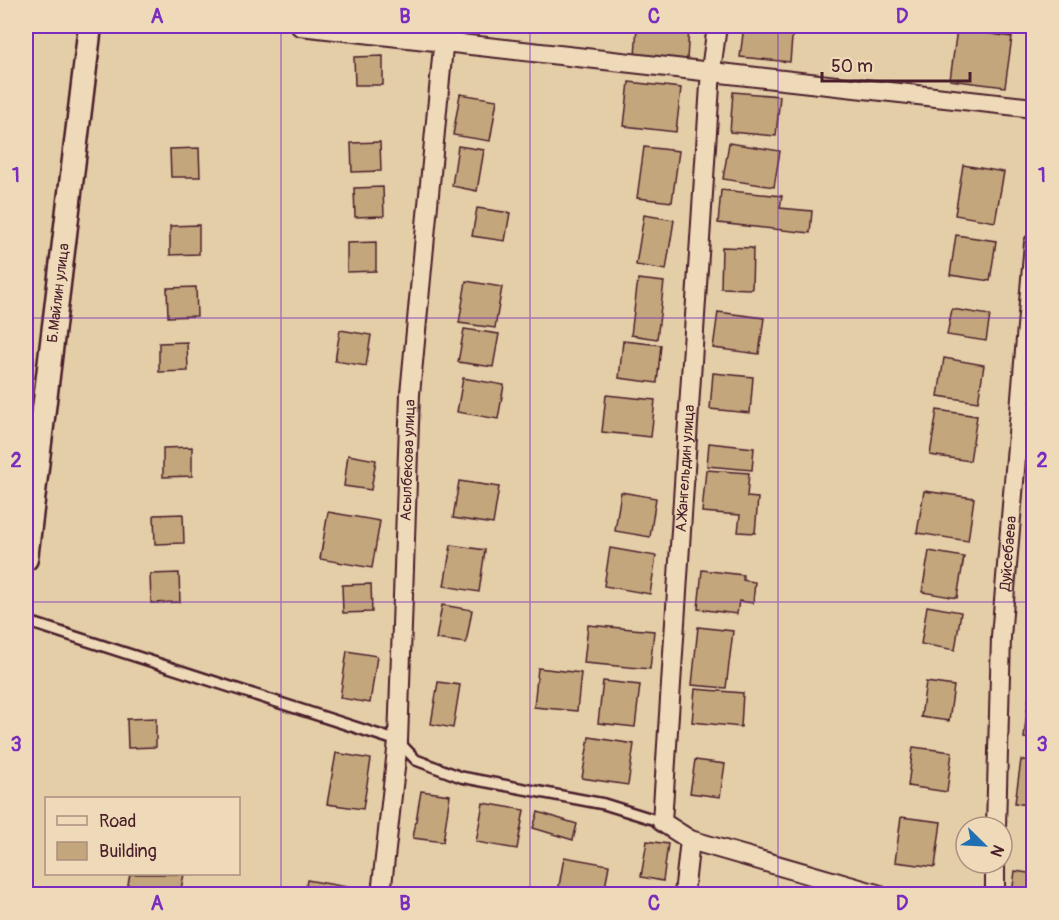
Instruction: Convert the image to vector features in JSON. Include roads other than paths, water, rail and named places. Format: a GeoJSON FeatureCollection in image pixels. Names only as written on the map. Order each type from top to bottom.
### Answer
{"type":"FeatureCollection","features":[{"type":"Feature","properties":{"kind":"street","name":"Б.Майлин улица"},"geometry":{"type":"LineString","coordinates":[[26,559],[90,26]]}},
{"type":"Feature","properties":{"kind":"street"},"geometry":{"type":"LineString","coordinates":[[300,26],[444,33],[711,70],[1034,108]]}},
{"type":"Feature","properties":{"kind":"street","name":"А.Жангельдин улица"},"geometry":{"type":"LineString","coordinates":[[662,822],[711,70],[717,26]]}},
{"type":"Feature","properties":{"kind":"street","name":"Асылбекова улица"},"geometry":{"type":"LineString","coordinates":[[381,894],[398,741],[410,394],[444,33]]}},
{"type":"Feature","properties":{"kind":"street","name":"Дуйсебаева"},"geometry":{"type":"LineString","coordinates":[[996,815],[1001,637],[1034,243]]}},
{"type":"Feature","properties":{"kind":"street"},"geometry":{"type":"LineString","coordinates":[[662,822],[690,840],[877,894]]}},
{"type":"Feature","properties":{"kind":"street"},"geometry":{"type":"LineString","coordinates":[[684,894],[690,840]]}},
{"type":"Feature","properties":{"kind":"street"},"geometry":{"type":"LineString","coordinates":[[995,894],[996,875]]}},
{"type":"Feature","properties":{"kind":"lane"},"geometry":{"type":"LineString","coordinates":[[26,621],[398,741],[416,760],[461,777],[604,804],[662,822]]}}]}
